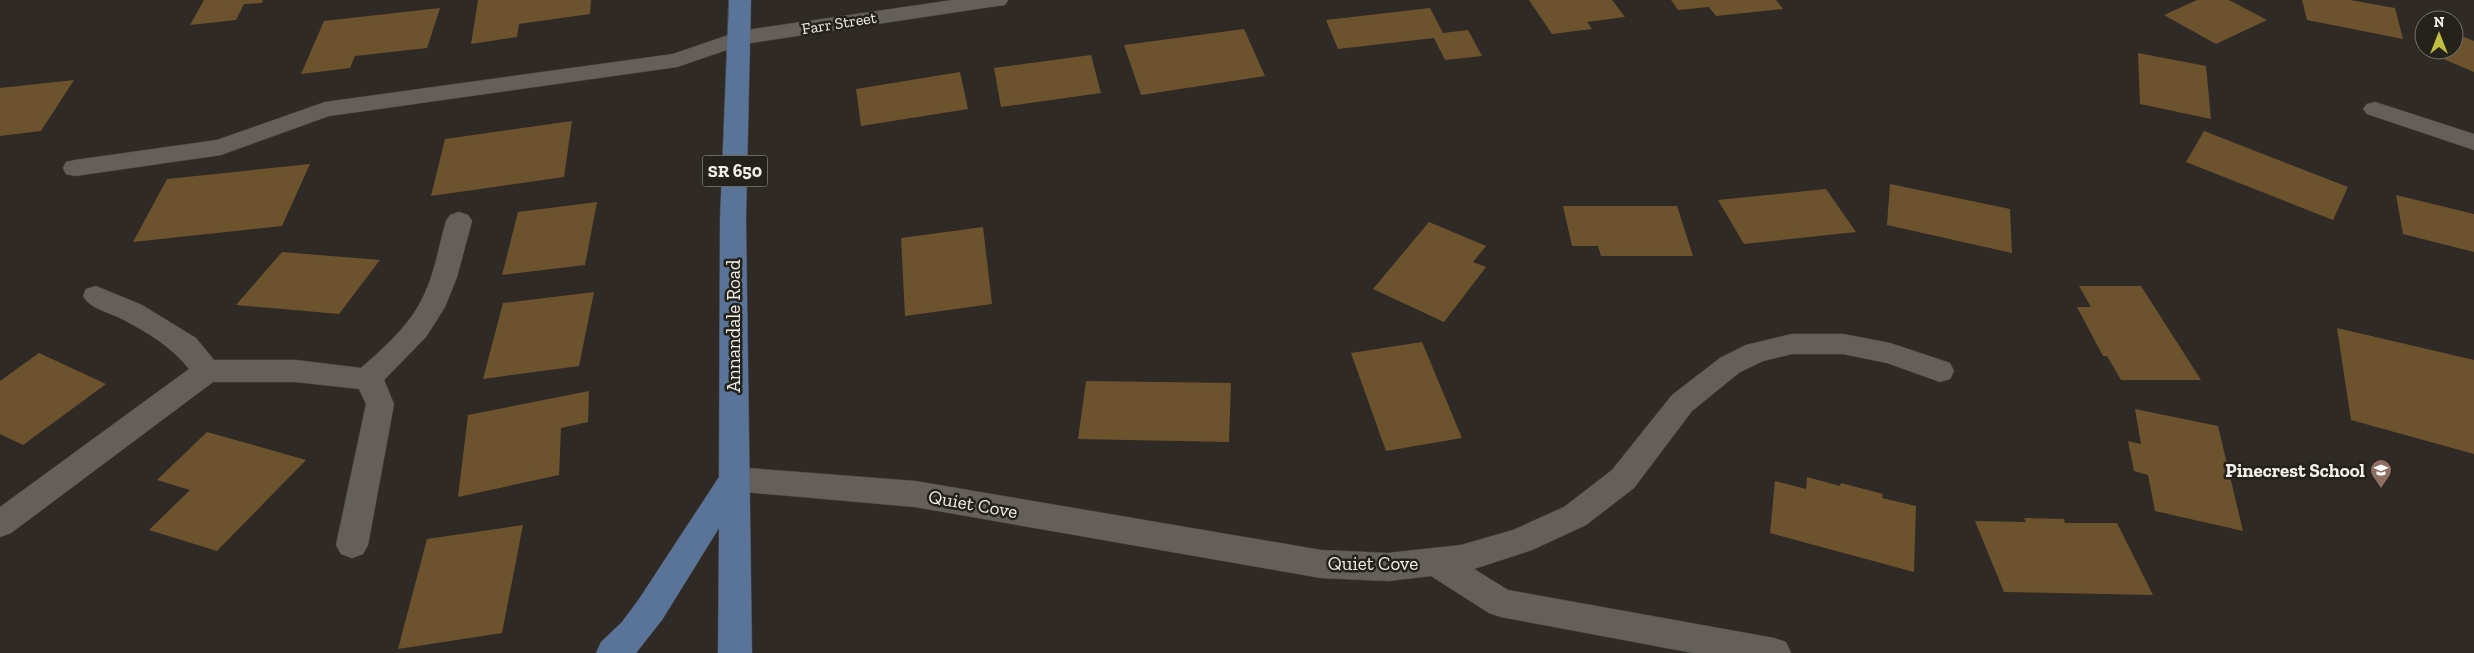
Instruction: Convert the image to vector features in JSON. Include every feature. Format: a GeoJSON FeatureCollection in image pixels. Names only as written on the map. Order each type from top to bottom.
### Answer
{"type":"FeatureCollection","features":[{"type":"Feature","properties":{"kind":"main road","name":"Annandale Road"},"geometry":{"type":"LineString","coordinates":[[735,653],[733,218],[740,0]]}},
{"type":"Feature","properties":{"kind":"main road"},"geometry":{"type":"LineString","coordinates":[[613,653],[628,640],[656,606],[682,559],[734,479]]}},
{"type":"Feature","properties":{"kind":"street","name":"Farr Street"},"geometry":{"type":"LineString","coordinates":[[75,168],[222,147],[325,108],[677,60],[740,38],[997,0]]}},
{"type":"Feature","properties":{"kind":"street"},"geometry":{"type":"LineString","coordinates":[[2375,108],[2474,142]]}},
{"type":"Feature","properties":{"kind":"street"},"geometry":{"type":"LineString","coordinates":[[367,379],[395,354],[418,327],[438,295],[459,221]]}},
{"type":"Feature","properties":{"kind":"street"},"geometry":{"type":"LineString","coordinates":[[96,296],[132,312],[186,345],[207,371]]}},
{"type":"Feature","properties":{"kind":"street","name":"Quiet Cove"},"geometry":{"type":"LineString","coordinates":[[734,479],[915,494],[1321,564],[1388,567],[1461,559],[1521,541],[1575,516],[1623,479],[1682,403],[1730,365],[1756,352],[1792,344],[1843,344],[1890,353],[1940,371]]}},
{"type":"Feature","properties":{"kind":"street"},"geometry":{"type":"LineString","coordinates":[[0,524],[207,371],[296,371],[367,379],[374,386],[380,404],[352,545]]}},
{"type":"Feature","properties":{"kind":"street"},"geometry":{"type":"LineString","coordinates":[[1436,562],[1500,602],[1774,653]]}},
{"type":"Feature","properties":{"kind":"building"},"geometry":{"type":"Polygon","coordinates":[[[204,0],[263,0],[262,3],[244,4],[236,20],[190,25],[204,0]]]}},
{"type":"Feature","properties":{"kind":"building"},"geometry":{"type":"Polygon","coordinates":[[[478,0],[591,0],[590,14],[519,24],[517,37],[471,44],[478,0]]]}},
{"type":"Feature","properties":{"kind":"building"},"geometry":{"type":"Polygon","coordinates":[[[1529,0],[1612,0],[1625,17],[1587,22],[1592,29],[1552,34],[1529,0]]]}},
{"type":"Feature","properties":{"kind":"building"},"geometry":{"type":"Polygon","coordinates":[[[1671,0],[1776,0],[1783,9],[1716,16],[1709,7],[1678,10],[1671,0]]]}},
{"type":"Feature","properties":{"kind":"building"},"geometry":{"type":"Polygon","coordinates":[[[2197,0],[2229,0],[2267,20],[2216,44],[2164,15],[2197,0]]]}},
{"type":"Feature","properties":{"kind":"building"},"geometry":{"type":"Polygon","coordinates":[[[2302,0],[2350,0],[2395,8],[2403,39],[2307,20],[2302,0]]]}},
{"type":"Feature","properties":{"kind":"building"},"geometry":{"type":"Polygon","coordinates":[[[440,8],[427,48],[355,56],[350,68],[301,74],[324,21],[440,8]]]}},
{"type":"Feature","properties":{"kind":"building"},"geometry":{"type":"Polygon","coordinates":[[[1430,8],[1443,33],[1468,30],[1482,56],[1445,60],[1434,38],[1338,49],[1326,20],[1430,8]]]}},
{"type":"Feature","properties":{"kind":"building"},"geometry":{"type":"Polygon","coordinates":[[[1244,29],[1265,76],[1141,95],[1124,45],[1244,29]]]}},
{"type":"Feature","properties":{"kind":"building"},"geometry":{"type":"Polygon","coordinates":[[[2464,37],[2474,41],[2474,72],[2446,60],[2464,60],[2464,37]]]}},
{"type":"Feature","properties":{"kind":"building"},"geometry":{"type":"Polygon","coordinates":[[[2138,53],[2206,66],[2211,119],[2140,104],[2138,53]]]}},
{"type":"Feature","properties":{"kind":"building"},"geometry":{"type":"Polygon","coordinates":[[[1091,55],[1101,93],[1001,107],[994,68],[1091,55]]]}},
{"type":"Feature","properties":{"kind":"building"},"geometry":{"type":"Polygon","coordinates":[[[960,72],[968,109],[861,126],[856,89],[960,72]]]}},
{"type":"Feature","properties":{"kind":"building"},"geometry":{"type":"Polygon","coordinates":[[[74,80],[41,131],[0,136],[0,88],[74,80]]]}},
{"type":"Feature","properties":{"kind":"building"},"geometry":{"type":"Polygon","coordinates":[[[572,121],[564,177],[431,196],[445,139],[572,121]]]}},
{"type":"Feature","properties":{"kind":"building"},"geometry":{"type":"Polygon","coordinates":[[[2204,131],[2348,187],[2333,220],[2186,162],[2204,131]]]}},
{"type":"Feature","properties":{"kind":"building"},"geometry":{"type":"Polygon","coordinates":[[[310,164],[282,226],[133,242],[167,179],[310,164]]]}},
{"type":"Feature","properties":{"kind":"building"},"geometry":{"type":"Polygon","coordinates":[[[1890,184],[2010,209],[2012,253],[1887,225],[1890,184]]]}},
{"type":"Feature","properties":{"kind":"building"},"geometry":{"type":"Polygon","coordinates":[[[1826,189],[1856,232],[1744,244],[1718,200],[1826,189]]]}},
{"type":"Feature","properties":{"kind":"building"},"geometry":{"type":"Polygon","coordinates":[[[2396,195],[2474,214],[2474,252],[2403,234],[2396,195]]]}},
{"type":"Feature","properties":{"kind":"building"},"geometry":{"type":"Polygon","coordinates":[[[597,202],[585,265],[502,275],[518,212],[597,202]]]}},
{"type":"Feature","properties":{"kind":"building"},"geometry":{"type":"Polygon","coordinates":[[[1563,206],[1677,206],[1693,256],[1601,256],[1598,246],[1572,246],[1563,206]]]}},
{"type":"Feature","properties":{"kind":"building"},"geometry":{"type":"Polygon","coordinates":[[[1429,222],[1486,246],[1473,262],[1486,267],[1444,322],[1373,289],[1429,222]]]}},
{"type":"Feature","properties":{"kind":"building"},"geometry":{"type":"Polygon","coordinates":[[[983,227],[992,304],[905,316],[901,238],[983,227]]]}},
{"type":"Feature","properties":{"kind":"building"},"geometry":{"type":"Polygon","coordinates":[[[282,252],[380,260],[339,314],[236,305],[282,252]]]}},
{"type":"Feature","properties":{"kind":"building"},"geometry":{"type":"Polygon","coordinates":[[[2079,286],[2141,286],[2201,380],[2121,380],[2107,356],[2103,356],[2077,307],[2091,307],[2079,286]]]}},
{"type":"Feature","properties":{"kind":"building"},"geometry":{"type":"Polygon","coordinates":[[[594,292],[579,366],[483,379],[503,303],[594,292]]]}},
{"type":"Feature","properties":{"kind":"building"},"geometry":{"type":"Polygon","coordinates":[[[2337,328],[2474,360],[2474,454],[2351,420],[2337,328]]]}},
{"type":"Feature","properties":{"kind":"building"},"geometry":{"type":"Polygon","coordinates":[[[1422,342],[1462,438],[1386,451],[1351,353],[1422,342]]]}},
{"type":"Feature","properties":{"kind":"building"},"geometry":{"type":"Polygon","coordinates":[[[39,353],[106,384],[23,445],[0,434],[0,381],[39,353]]]}},
{"type":"Feature","properties":{"kind":"building"},"geometry":{"type":"Polygon","coordinates":[[[1086,381],[1231,383],[1229,442],[1078,439],[1086,381]]]}},
{"type":"Feature","properties":{"kind":"building"},"geometry":{"type":"Polygon","coordinates":[[[589,391],[588,422],[561,428],[559,475],[458,497],[468,415],[589,391]]]}},
{"type":"Feature","properties":{"kind":"building"},"geometry":{"type":"Polygon","coordinates":[[[2135,409],[2218,426],[2243,531],[2155,511],[2148,475],[2134,471],[2128,441],[2141,444],[2135,409]]]}},
{"type":"Feature","properties":{"kind":"building"},"geometry":{"type":"Polygon","coordinates":[[[207,432],[306,460],[217,551],[149,530],[190,490],[157,480],[207,432]]]}},
{"type":"Feature","properties":{"kind":"building"},"geometry":{"type":"Polygon","coordinates":[[[1807,477],[1840,486],[1841,483],[1883,494],[1882,498],[1916,506],[1914,572],[1770,533],[1775,481],[1806,489],[1807,477]]]}},
{"type":"Feature","properties":{"kind":"building"},"geometry":{"type":"Polygon","coordinates":[[[2024,518],[2064,519],[2065,523],[2117,523],[2153,595],[2004,592],[1975,521],[2026,522],[2024,518]]]}},
{"type":"Feature","properties":{"kind":"building"},"geometry":{"type":"Polygon","coordinates":[[[523,525],[502,633],[398,649],[427,539],[523,525]]]}},
{"type":"Feature","properties":{"kind":"place","name":"Pinecrest School"},"geometry":{"type":"Point","coordinates":[2381,489]}}]}
